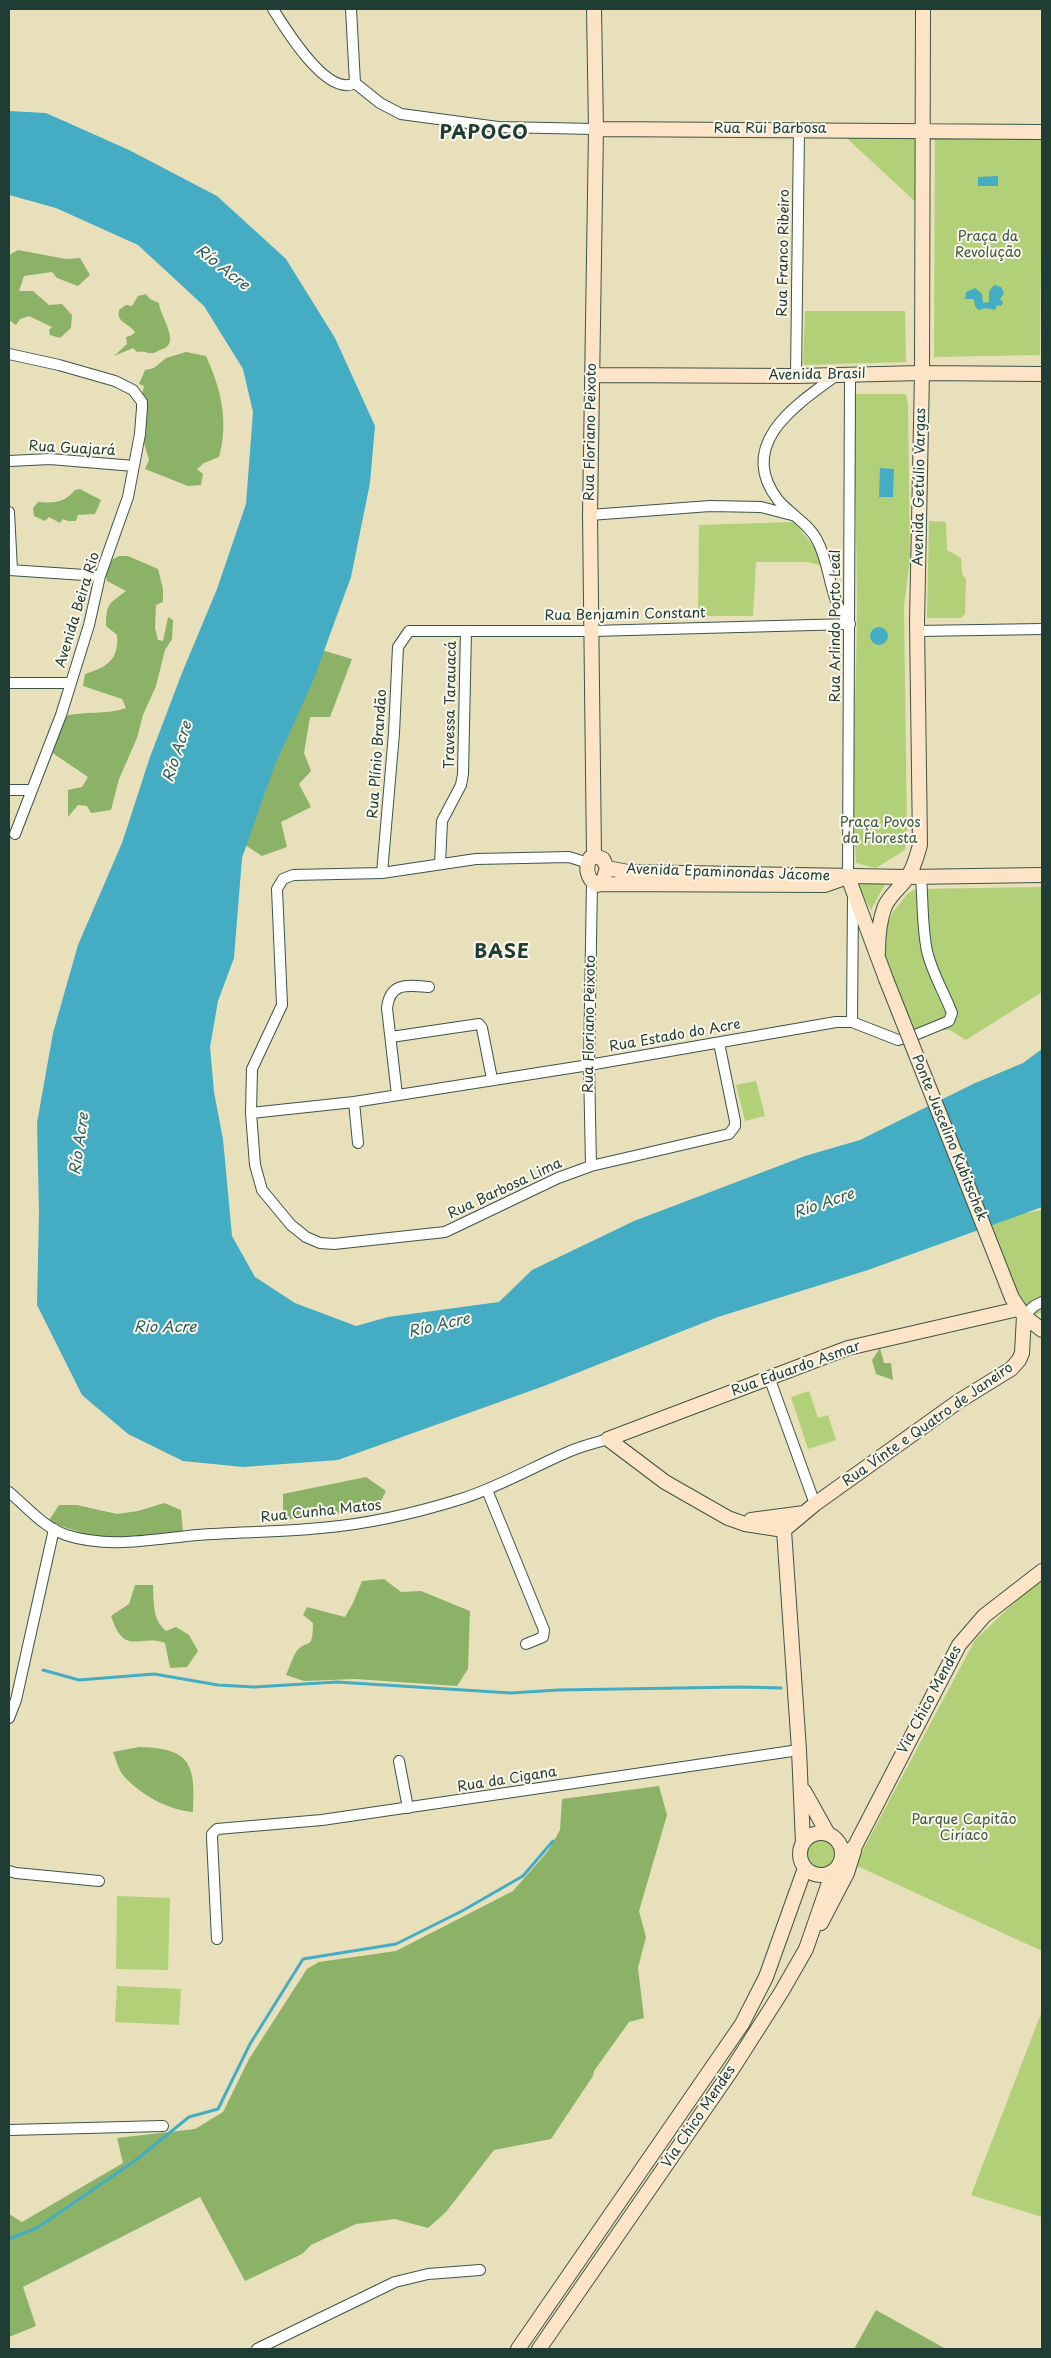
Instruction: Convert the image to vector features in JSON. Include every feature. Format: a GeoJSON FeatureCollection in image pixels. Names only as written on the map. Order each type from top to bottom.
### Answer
{"type":"FeatureCollection","features":[{"type":"Feature","properties":{"kind":"main road","name":"Rua Floriano Peixoto"},"geometry":{"type":"LineString","coordinates":[[594,9],[596,129],[590,515],[592,631],[591,859],[587,869],[597,883],[607,868]]}},
{"type":"Feature","properties":{"kind":"main road","name":"Avenida Getúlio Vargas"},"geometry":{"type":"LineString","coordinates":[[878,953],[879,931],[886,906],[891,896],[914,877],[920,845],[917,631],[922,373],[923,9]]}},
{"type":"Feature","properties":{"kind":"main road","name":"Rua Rui Barbosa"},"geometry":{"type":"LineString","coordinates":[[596,129],[1042,132]]}},
{"type":"Feature","properties":{"kind":"main road","name":"Avenida Brasil"},"geometry":{"type":"LineString","coordinates":[[592,375],[1042,374]]}},
{"type":"Feature","properties":{"kind":"main road"},"geometry":{"type":"LineString","coordinates":[[591,859],[603,860],[607,868]]}},
{"type":"Feature","properties":{"kind":"main road","name":"Avenida Epaminondas Jácome"},"geometry":{"type":"LineString","coordinates":[[607,868],[628,872],[848,877],[1042,875]]}},
{"type":"Feature","properties":{"kind":"main road","name":"Avenida Getúlio Vargas"},"geometry":{"type":"LineString","coordinates":[[848,877],[852,893],[878,953],[886,979]]}},
{"type":"Feature","properties":{"kind":"main road","name":"Avenida Epaminondas Jácome"},"geometry":{"type":"LineString","coordinates":[[597,883],[825,885],[848,877]]}},
{"type":"Feature","properties":{"kind":"main road","name":"Ponte Juscelino Kubitschek"},"geometry":{"type":"LineString","coordinates":[[886,979],[1018,1308]]}},
{"type":"Feature","properties":{"kind":"main road"},"geometry":{"type":"LineString","coordinates":[[1018,1308],[1042,1330]]}},
{"type":"Feature","properties":{"kind":"main road","name":"Rua Eduardo Asmar"},"geometry":{"type":"LineString","coordinates":[[608,1439],[848,1348],[1018,1308]]}},
{"type":"Feature","properties":{"kind":"main road","name":"Rua Vinte e Quatro de Janeiro"},"geometry":{"type":"LineString","coordinates":[[784,1530],[810,1508],[959,1401],[1014,1366],[1022,1353],[1018,1308]]}},
{"type":"Feature","properties":{"kind":"main road"},"geometry":{"type":"LineString","coordinates":[[608,1439],[665,1482],[737,1521],[784,1530],[802,1786],[803,1843],[800,1856],[805,1868],[812,1873],[820,1874],[833,1871],[842,1857],[841,1846],[831,1835],[802,1786]]}},
{"type":"Feature","properties":{"kind":"main road"},"geometry":{"type":"LineString","coordinates":[[737,1521],[810,1508]]}},
{"type":"Feature","properties":{"kind":"main road","name":"Via Chico Mendes"},"geometry":{"type":"LineString","coordinates":[[842,1857],[855,1846],[959,1645],[984,1616],[1042,1571]]}},
{"type":"Feature","properties":{"kind":"main road"},"geometry":{"type":"LineString","coordinates":[[803,1843],[812,1834],[831,1835],[846,1840],[864,1829]]}},
{"type":"Feature","properties":{"kind":"main road"},"geometry":{"type":"LineString","coordinates":[[806,1949],[832,1904],[846,1873],[855,1846]]}},
{"type":"Feature","properties":{"kind":"main road","name":"Via Chico Mendes"},"geometry":{"type":"LineString","coordinates":[[518,2349],[742,2024],[766,1977],[805,1868]]}},
{"type":"Feature","properties":{"kind":"main road","name":"Via Chico Mendes"},"geometry":{"type":"LineString","coordinates":[[538,2349],[731,2071],[782,1991],[806,1949],[833,1871]]}},
{"type":"Feature","properties":{"kind":"street"},"geometry":{"type":"LineString","coordinates":[[273,9],[296,45],[320,72],[338,83],[351,86],[355,83],[350,9]]}},
{"type":"Feature","properties":{"kind":"street","name":"Rua Rui Barbosa"},"geometry":{"type":"LineString","coordinates":[[355,83],[380,103],[401,114],[498,127],[596,129]]}},
{"type":"Feature","properties":{"kind":"street","name":"Rua Franco Ribeiro"},"geometry":{"type":"LineString","coordinates":[[796,376],[799,130]]}},
{"type":"Feature","properties":{"kind":"street","name":"Avenida Beira Rio"},"geometry":{"type":"LineString","coordinates":[[9,354],[115,381],[133,390],[142,402],[140,434],[128,497],[100,576],[89,625],[71,683],[15,834]]}},
{"type":"Feature","properties":{"kind":"street"},"geometry":{"type":"LineString","coordinates":[[844,375],[793,407],[781,419],[774,428],[766,450],[763,467],[774,495],[792,515],[809,528],[816,538],[837,608],[850,624]]}},
{"type":"Feature","properties":{"kind":"street","name":"Rua Arlindo Porto Leal"},"geometry":{"type":"LineString","coordinates":[[844,375],[850,624],[848,877]]}},
{"type":"Feature","properties":{"kind":"street","name":"Rua Guajará"},"geometry":{"type":"LineString","coordinates":[[9,461],[50,459],[134,466]]}},
{"type":"Feature","properties":{"kind":"street"},"geometry":{"type":"LineString","coordinates":[[590,515],[710,506],[761,508],[792,515]]}},
{"type":"Feature","properties":{"kind":"street"},"geometry":{"type":"LineString","coordinates":[[9,512],[10,570],[100,576]]}},
{"type":"Feature","properties":{"kind":"street","name":"Rua Benjamin Constant"},"geometry":{"type":"LineString","coordinates":[[403,637],[409,631],[418,630],[592,631],[850,624]]}},
{"type":"Feature","properties":{"kind":"street"},"geometry":{"type":"LineString","coordinates":[[917,631],[1042,629]]}},
{"type":"Feature","properties":{"kind":"street","name":"Travessa Tarauacá"},"geometry":{"type":"LineString","coordinates":[[440,864],[442,821],[461,785],[463,774],[466,631]]}},
{"type":"Feature","properties":{"kind":"street","name":"Rua Plínio Brandão"},"geometry":{"type":"LineString","coordinates":[[382,873],[394,733],[398,648],[403,637]]}},
{"type":"Feature","properties":{"kind":"street"},"geometry":{"type":"LineString","coordinates":[[9,683],[71,683]]}},
{"type":"Feature","properties":{"kind":"street"},"geometry":{"type":"LineString","coordinates":[[9,790],[32,790]]}},
{"type":"Feature","properties":{"kind":"street"},"geometry":{"type":"LineString","coordinates":[[382,873],[476,859],[570,857],[591,859]]}},
{"type":"Feature","properties":{"kind":"street","name":"Rua Barbosa Lima"},"geometry":{"type":"LineString","coordinates":[[382,873],[293,875],[282,879],[277,890],[282,1005],[252,1069],[251,1113],[255,1164],[262,1190],[291,1225],[306,1237],[320,1243],[358,1242],[445,1232],[558,1178],[590,1166],[729,1134],[735,1126],[728,1078],[719,1043]]}},
{"type":"Feature","properties":{"kind":"street","name":"Rua Estado do Acre"},"geometry":{"type":"LineString","coordinates":[[251,1113],[354,1102],[589,1065],[836,1022],[852,1022],[898,1040],[931,1029],[950,1018],[952,1013],[934,975],[927,951],[914,877]]}},
{"type":"Feature","properties":{"kind":"street","name":"Rua Floriano Peixoto"},"geometry":{"type":"LineString","coordinates":[[590,1166],[589,1065],[597,883]]}},
{"type":"Feature","properties":{"kind":"street"},"geometry":{"type":"LineString","coordinates":[[852,893],[852,1022]]}},
{"type":"Feature","properties":{"kind":"street"},"geometry":{"type":"LineString","coordinates":[[397,1095],[392,1037],[387,1008],[388,998],[392,991],[399,987],[429,987]]}},
{"type":"Feature","properties":{"kind":"street"},"geometry":{"type":"LineString","coordinates":[[392,1037],[476,1023],[480,1026],[492,1079]]}},
{"type":"Feature","properties":{"kind":"street"},"geometry":{"type":"LineString","coordinates":[[354,1102],[358,1143]]}},
{"type":"Feature","properties":{"kind":"street"},"geometry":{"type":"LineString","coordinates":[[1018,1308],[1034,1306],[1042,1302]]}},
{"type":"Feature","properties":{"kind":"street"},"geometry":{"type":"LineString","coordinates":[[770,1378],[810,1508]]}},
{"type":"Feature","properties":{"kind":"street","name":"Rua Cunha Matos"},"geometry":{"type":"LineString","coordinates":[[9,1492],[37,1518],[54,1529],[80,1538],[122,1543],[197,1535],[323,1528],[385,1520],[487,1490],[571,1450],[608,1439]]}},
{"type":"Feature","properties":{"kind":"street"},"geometry":{"type":"LineString","coordinates":[[487,1490],[545,1634],[543,1637],[526,1644]]}},
{"type":"Feature","properties":{"kind":"street"},"geometry":{"type":"LineString","coordinates":[[9,1718],[16,1700],[54,1529]]}},
{"type":"Feature","properties":{"kind":"street","name":"Rua da Cigana"},"geometry":{"type":"LineString","coordinates":[[218,1939],[212,1842],[212,1834],[217,1829],[322,1820],[799,1750]]}},
{"type":"Feature","properties":{"kind":"street"},"geometry":{"type":"LineString","coordinates":[[398,1761],[408,1808]]}},
{"type":"Feature","properties":{"kind":"street"},"geometry":{"type":"LineString","coordinates":[[9,1871],[99,1881]]}},
{"type":"Feature","properties":{"kind":"street"},"geometry":{"type":"LineString","coordinates":[[9,2130],[163,2126]]}},
{"type":"Feature","properties":{"kind":"street"},"geometry":{"type":"LineString","coordinates":[[257,2349],[395,2282],[428,2274],[480,2270]]}},
{"type":"Feature","properties":{"kind":"green space"},"geometry":{"type":"Polygon","coordinates":[[[838,130],[917,133],[922,208],[838,130]]]}},
{"type":"Feature","properties":{"kind":"green space","name":"Praça da Revolução"},"geometry":{"type":"Polygon","coordinates":[[[935,134],[1042,135],[1040,355],[934,357],[935,134]]]}},
{"type":"Feature","properties":{"kind":"green space"},"geometry":{"type":"Polygon","coordinates":[[[18,250],[66,259],[80,258],[90,275],[78,286],[57,278],[52,272],[24,276],[19,291],[33,291],[49,305],[62,304],[72,315],[71,328],[60,338],[50,335],[49,330],[52,327],[29,316],[20,319],[16,325],[9,320],[9,255],[18,250]]]}},
{"type":"Feature","properties":{"kind":"green space"},"geometry":{"type":"Polygon","coordinates":[[[146,294],[150,299],[159,303],[170,337],[170,343],[167,347],[154,353],[137,352],[133,348],[114,356],[127,344],[126,337],[135,332],[119,318],[119,310],[126,305],[132,306],[138,296],[146,294]]]}},
{"type":"Feature","properties":{"kind":"green space"},"geometry":{"type":"Polygon","coordinates":[[[805,311],[905,311],[906,362],[803,365],[805,311]]]}},
{"type":"Feature","properties":{"kind":"green space"},"geometry":{"type":"Polygon","coordinates":[[[186,352],[206,356],[216,381],[223,418],[222,444],[219,457],[204,463],[197,469],[203,474],[201,485],[188,486],[145,469],[149,460],[142,436],[147,430],[142,425],[147,417],[141,398],[144,386],[139,384],[145,370],[154,368],[166,358],[186,352]]]}},
{"type":"Feature","properties":{"kind":"green space","name":"Praça Povos da Floresta"},"geometry":{"type":"Polygon","coordinates":[[[853,394],[906,394],[908,405],[910,560],[904,605],[907,837],[905,850],[876,868],[856,863],[854,831],[857,553],[853,394]]]}},
{"type":"Feature","properties":{"kind":"green space"},"geometry":{"type":"Polygon","coordinates":[[[80,489],[101,500],[95,514],[78,515],[76,521],[63,519],[60,523],[49,517],[45,521],[34,516],[33,508],[38,502],[63,500],[75,490],[80,489]]]}},
{"type":"Feature","properties":{"kind":"green space"},"geometry":{"type":"Polygon","coordinates":[[[929,521],[946,522],[947,550],[961,558],[962,574],[966,579],[965,614],[961,618],[927,618],[929,521]]]}},
{"type":"Feature","properties":{"kind":"green space"},"geometry":{"type":"Polygon","coordinates":[[[794,522],[818,552],[823,566],[807,562],[756,562],[753,616],[698,616],[699,525],[794,522]]]}},
{"type":"Feature","properties":{"kind":"green space"},"geometry":{"type":"Polygon","coordinates":[[[119,556],[128,556],[158,569],[163,589],[163,602],[156,605],[155,628],[158,640],[163,641],[168,617],[173,620],[172,639],[165,650],[156,686],[143,715],[137,738],[119,779],[111,810],[91,813],[87,806],[78,805],[68,817],[68,790],[82,787],[88,777],[51,752],[64,716],[111,712],[126,708],[122,699],[83,686],[85,674],[105,665],[114,656],[116,651],[117,635],[106,626],[107,613],[112,602],[126,591],[107,581],[105,572],[106,563],[119,556]]]}},
{"type":"Feature","properties":{"kind":"green space"},"geometry":{"type":"Polygon","coordinates":[[[315,648],[352,659],[330,717],[310,717],[304,753],[311,771],[299,784],[311,807],[281,822],[287,847],[262,856],[233,837],[315,648]]]}},
{"type":"Feature","properties":{"kind":"green space"},"geometry":{"type":"Polygon","coordinates":[[[856,882],[886,882],[871,910],[856,882]]]}},
{"type":"Feature","properties":{"kind":"green space"},"geometry":{"type":"Polygon","coordinates":[[[1042,887],[1042,992],[966,1040],[950,1030],[911,1031],[883,954],[885,929],[893,912],[908,893],[916,889],[1042,887]]]}},
{"type":"Feature","properties":{"kind":"green space"},"geometry":{"type":"Polygon","coordinates":[[[756,1081],[765,1116],[745,1121],[736,1085],[756,1081]]]}},
{"type":"Feature","properties":{"kind":"green space"},"geometry":{"type":"Polygon","coordinates":[[[1042,1210],[1042,1312],[1036,1315],[1022,1303],[989,1219],[1042,1210]]]}},
{"type":"Feature","properties":{"kind":"green space"},"geometry":{"type":"Polygon","coordinates":[[[880,1348],[884,1363],[891,1363],[893,1380],[876,1374],[872,1360],[880,1348]]]}},
{"type":"Feature","properties":{"kind":"green space"},"geometry":{"type":"Polygon","coordinates":[[[809,1391],[818,1418],[828,1415],[836,1440],[808,1449],[791,1397],[809,1391]]]}},
{"type":"Feature","properties":{"kind":"green space"},"geometry":{"type":"Polygon","coordinates":[[[366,1477],[386,1491],[377,1509],[283,1520],[283,1494],[366,1477]]]}},
{"type":"Feature","properties":{"kind":"green space"},"geometry":{"type":"Polygon","coordinates":[[[164,1503],[181,1510],[183,1532],[105,1540],[48,1522],[59,1505],[77,1505],[117,1514],[138,1511],[164,1503]]]}},
{"type":"Feature","properties":{"kind":"green space","name":"Parque Capitão Ciríaco"},"geometry":{"type":"Polygon","coordinates":[[[1042,1576],[1042,1951],[855,1865],[975,1640],[1042,1576]]]}},
{"type":"Feature","properties":{"kind":"green space"},"geometry":{"type":"Polygon","coordinates":[[[384,1579],[401,1592],[421,1591],[470,1611],[468,1669],[457,1686],[355,1679],[304,1681],[286,1675],[296,1652],[308,1644],[312,1638],[313,1623],[303,1615],[307,1607],[345,1617],[362,1581],[384,1579]]]}},
{"type":"Feature","properties":{"kind":"green space"},"geometry":{"type":"Polygon","coordinates":[[[135,1585],[153,1585],[156,1616],[166,1631],[176,1627],[189,1635],[198,1651],[187,1667],[170,1668],[165,1643],[148,1640],[134,1642],[127,1640],[116,1629],[111,1616],[129,1604],[135,1585]]]}},
{"type":"Feature","properties":{"kind":"green space"},"geometry":{"type":"Polygon","coordinates":[[[139,1747],[169,1751],[179,1755],[186,1762],[191,1771],[193,1782],[193,1812],[173,1808],[154,1800],[122,1774],[113,1752],[139,1747]]]}},
{"type":"Feature","properties":{"kind":"green space"},"geometry":{"type":"Polygon","coordinates":[[[659,1786],[667,1815],[639,1911],[646,1937],[638,1968],[644,2018],[629,2022],[594,2071],[593,2076],[551,2139],[494,2150],[446,2212],[428,2228],[395,2219],[356,2224],[311,2245],[302,2254],[245,2281],[200,2197],[23,2287],[36,2326],[9,2337],[9,2214],[22,2222],[123,2163],[117,2138],[195,2129],[223,2112],[249,2059],[307,1969],[319,1962],[396,1951],[513,1891],[548,1851],[560,1830],[562,1799],[659,1786]]]}},
{"type":"Feature","properties":{"kind":"green space"},"geometry":{"type":"Polygon","coordinates":[[[821,1837],[827,1838],[832,1842],[836,1847],[836,1859],[832,1864],[827,1868],[821,1869],[815,1868],[810,1864],[806,1859],[805,1853],[806,1847],[810,1842],[815,1838],[821,1837]]]}},
{"type":"Feature","properties":{"kind":"green space"},"geometry":{"type":"Polygon","coordinates":[[[117,1896],[170,1898],[168,1970],[116,1969],[117,1896]]]}},
{"type":"Feature","properties":{"kind":"green space"},"geometry":{"type":"Polygon","coordinates":[[[117,1986],[181,1989],[179,2025],[115,2022],[117,1986]]]}},
{"type":"Feature","properties":{"kind":"green space"},"geometry":{"type":"Polygon","coordinates":[[[1042,2011],[1042,2217],[971,2195],[1042,2011]]]}},
{"type":"Feature","properties":{"kind":"green space"},"geometry":{"type":"Polygon","coordinates":[[[876,2310],[946,2349],[854,2349],[876,2310]]]}},
{"type":"Feature","properties":{"kind":"water","name":"Rio Acre"},"geometry":{"type":"Polygon","coordinates":[[[9,111],[46,113],[129,150],[217,196],[286,259],[335,338],[375,426],[370,483],[351,577],[313,681],[274,767],[242,858],[234,958],[218,1001],[210,1047],[214,1092],[223,1139],[232,1236],[255,1277],[295,1303],[356,1326],[388,1317],[499,1302],[532,1270],[634,1221],[805,1156],[860,1140],[973,1084],[1023,1063],[1042,1049],[1042,1207],[868,1270],[718,1317],[544,1386],[338,1460],[243,1467],[183,1461],[128,1434],[82,1395],[37,1305],[39,1213],[37,1123],[53,1033],[78,945],[122,843],[150,757],[217,589],[246,504],[253,412],[243,369],[204,306],[138,245],[56,208],[9,195],[9,111]]]}},
{"type":"Feature","properties":{"kind":"water"},"geometry":{"type":"Polygon","coordinates":[[[998,176],[998,186],[978,186],[978,177],[998,176]]]}},
{"type":"Feature","properties":{"kind":"water"},"geometry":{"type":"Polygon","coordinates":[[[994,285],[1001,287],[1004,293],[1000,299],[1003,303],[1001,306],[997,305],[995,310],[986,308],[978,310],[974,299],[965,299],[966,292],[975,288],[982,294],[983,303],[989,302],[989,291],[994,285]]]}},
{"type":"Feature","properties":{"kind":"water"},"geometry":{"type":"Polygon","coordinates":[[[880,468],[894,469],[893,497],[879,497],[880,468]]]}},
{"type":"Feature","properties":{"kind":"water"},"geometry":{"type":"Polygon","coordinates":[[[879,627],[885,630],[888,636],[885,642],[879,645],[873,642],[870,636],[873,630],[879,627]]]}},
{"type":"Feature","properties":{"kind":"waterway"},"geometry":{"type":"LineString","coordinates":[[43,1670],[79,1680],[154,1674],[218,1685],[254,1687],[337,1682],[511,1693],[558,1690],[781,1688]]}},
{"type":"Feature","properties":{"kind":"waterway"},"geometry":{"type":"LineString","coordinates":[[9,2239],[37,2228],[136,2160],[189,2117],[218,2109],[250,2044],[303,1959],[396,1944],[462,1911],[523,1876],[553,1841]]}},
{"type":"Feature","properties":{"kind":"district","name":"PAPOCO"},"geometry":{"type":"Point","coordinates":[484,134]}},
{"type":"Feature","properties":{"kind":"district","name":"BASE"},"geometry":{"type":"Point","coordinates":[502,953]}},
{"type":"Feature","properties":{"kind":"water label","name":"Río Acre"},"geometry":{"type":"Point","coordinates":[222,268]}},
{"type":"Feature","properties":{"kind":"water label","name":"Río Acre"},"geometry":{"type":"Point","coordinates":[178,752]}},
{"type":"Feature","properties":{"kind":"water label","name":"Río Acre"},"geometry":{"type":"Point","coordinates":[80,1144]}},
{"type":"Feature","properties":{"kind":"water label","name":"Río Acre"},"geometry":{"type":"Point","coordinates":[824,1204]}},
{"type":"Feature","properties":{"kind":"water label","name":"Río Acre"},"geometry":{"type":"Point","coordinates":[439,1326]}}]}
